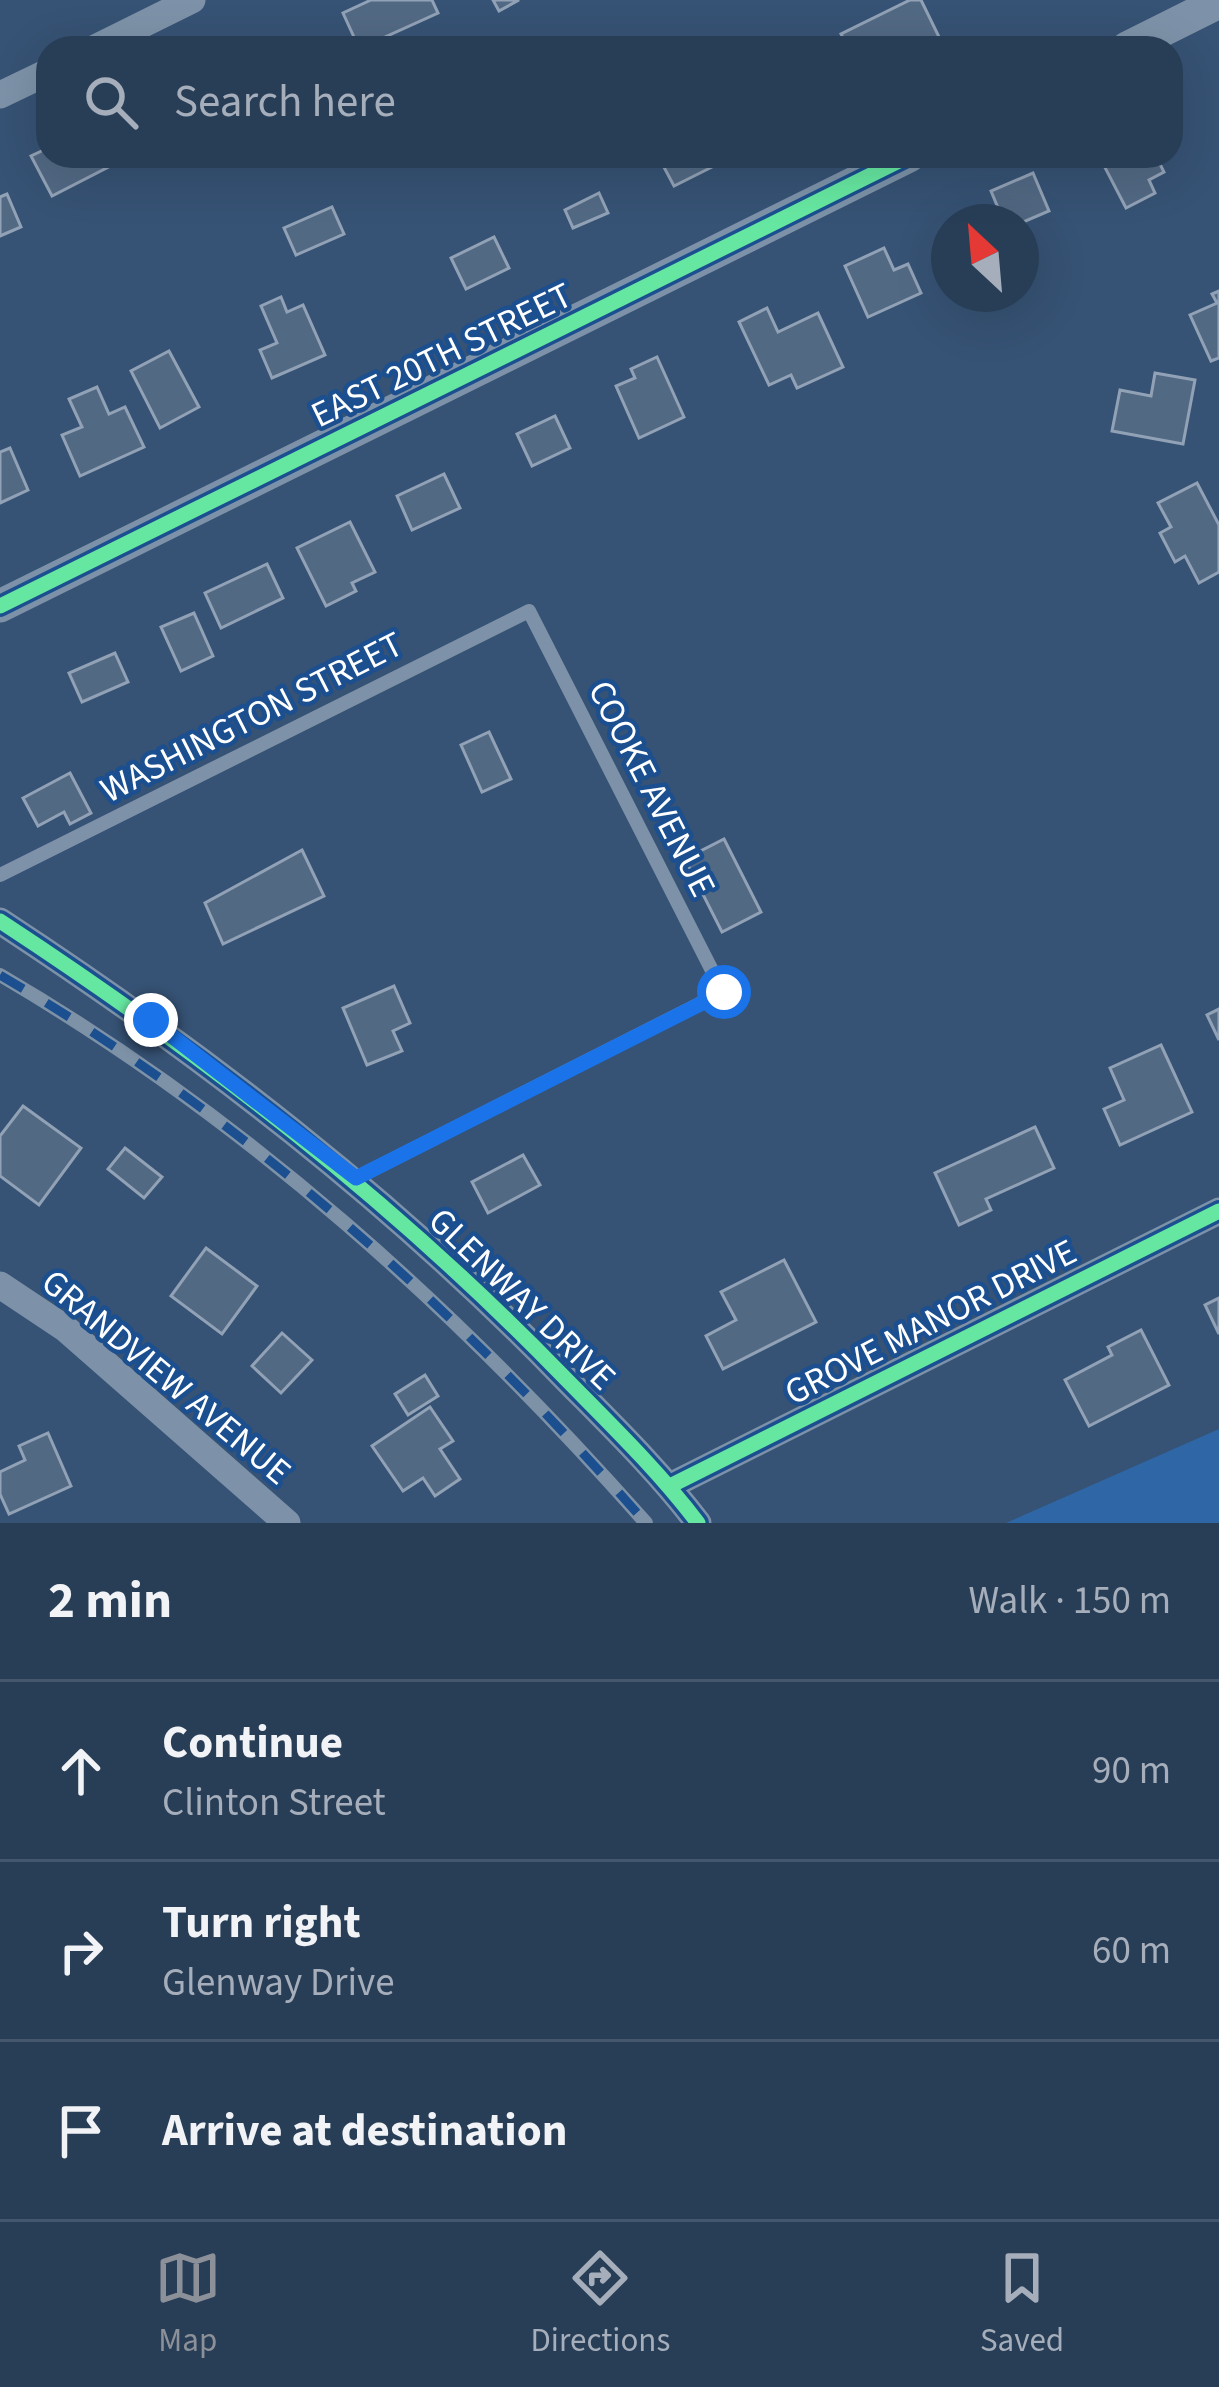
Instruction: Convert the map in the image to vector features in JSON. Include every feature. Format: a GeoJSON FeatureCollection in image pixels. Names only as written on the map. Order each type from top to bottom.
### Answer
{"type":"FeatureCollection","features":[{"type":"Feature","properties":{"kind":"street"},"geometry":{"type":"LineString","coordinates":[[119,36],[192,0]]}},
{"type":"Feature","properties":{"kind":"street"},"geometry":{"type":"LineString","coordinates":[[1151,36],[1219,2]]}},
{"type":"Feature","properties":{"kind":"street"},"geometry":{"type":"LineString","coordinates":[[0,95],[36,77]]}},
{"type":"Feature","properties":{"kind":"street","name":"EAST 20TH STREET"},"geometry":{"type":"LineString","coordinates":[[0,606],[885,168]]}},
{"type":"Feature","properties":{"kind":"street","name":"GLENWAY DRIVE"},"geometry":{"type":"LineString","coordinates":[[0,921],[151,1020],[356,1178],[518,1330],[670,1486],[698,1523]]}},
{"type":"Feature","properties":{"kind":"street","name":"GROVE MANOR DRIVE"},"geometry":{"type":"LineString","coordinates":[[670,1486],[1219,1211]]}},
{"type":"Feature","properties":{"kind":"street","name":"GRANDVIEW AVENUE"},"geometry":{"type":"LineString","coordinates":[[0,1285],[66,1329],[286,1523]]}},
{"type":"Feature","properties":{"kind":"lane","name":"WASHINGTON STREET"},"geometry":{"type":"LineString","coordinates":[[0,875],[529,610]]}},
{"type":"Feature","properties":{"kind":"lane","name":"COOKE AVENUE"},"geometry":{"type":"LineString","coordinates":[[356,1178],[724,992],[529,610]]}},
{"type":"Feature","properties":{"kind":"shaded area"},"geometry":{"type":"Polygon","coordinates":[[[1219,1429],[1219,1523],[1006,1523],[1219,1429]]]}},
{"type":"Feature","properties":{"kind":"building"},"geometry":{"type":"Polygon","coordinates":[[[371,0],[432,0],[438,13],[387,36],[354,36],[343,13],[371,0]]]}},
{"type":"Feature","properties":{"kind":"building"},"geometry":{"type":"Polygon","coordinates":[[[493,0],[519,0],[499,11],[493,0]]]}},
{"type":"Feature","properties":{"kind":"building"},"geometry":{"type":"Polygon","coordinates":[[[910,0],[921,0],[939,36],[842,36],[910,0]]]}},
{"type":"Feature","properties":{"kind":"building"},"geometry":{"type":"Polygon","coordinates":[[[37,168],[106,168],[52,196],[37,168]]]}},
{"type":"Feature","properties":{"kind":"building"},"geometry":{"type":"Polygon","coordinates":[[[664,168],[710,168],[674,186],[664,168]]]}},
{"type":"Feature","properties":{"kind":"building"},"geometry":{"type":"Polygon","coordinates":[[[1105,168],[1162,168],[1164,172],[1149,180],[1155,193],[1126,208],[1105,168]]]}},
{"type":"Feature","properties":{"kind":"building"},"geometry":{"type":"Polygon","coordinates":[[[1033,173],[1049,211],[1039,215],[1039,204],[996,204],[991,191],[1033,173]]]}},
{"type":"Feature","properties":{"kind":"building"},"geometry":{"type":"Polygon","coordinates":[[[599,193],[608,213],[573,228],[565,210],[599,193]]]}},
{"type":"Feature","properties":{"kind":"building"},"geometry":{"type":"Polygon","coordinates":[[[7,194],[21,227],[0,236],[0,197],[7,194]]]}},
{"type":"Feature","properties":{"kind":"building"},"geometry":{"type":"Polygon","coordinates":[[[332,207],[344,234],[296,255],[284,228],[332,207]]]}},
{"type":"Feature","properties":{"kind":"building"},"geometry":{"type":"Polygon","coordinates":[[[494,237],[509,268],[466,289],[451,258],[494,237]]]}},
{"type":"Feature","properties":{"kind":"building"},"geometry":{"type":"Polygon","coordinates":[[[884,248],[894,270],[908,264],[921,293],[868,317],[845,266],[884,248]]]}},
{"type":"Feature","properties":{"kind":"building"},"geometry":{"type":"Polygon","coordinates":[[[1219,291],[1219,358],[1211,361],[1190,315],[1217,303],[1212,294],[1219,291]]]}},
{"type":"Feature","properties":{"kind":"building"},"geometry":{"type":"Polygon","coordinates":[[[281,297],[287,312],[303,305],[325,355],[272,378],[260,350],[277,343],[261,306],[281,297]]]}},
{"type":"Feature","properties":{"kind":"building"},"geometry":{"type":"Polygon","coordinates":[[[767,308],[778,332],[818,313],[843,367],[797,388],[791,375],[769,385],[739,322],[767,308]]]}},
{"type":"Feature","properties":{"kind":"building"},"geometry":{"type":"Polygon","coordinates":[[[169,351],[199,407],[160,428],[131,371],[169,351]]]}},
{"type":"Feature","properties":{"kind":"building"},"geometry":{"type":"Polygon","coordinates":[[[657,357],[684,417],[639,438],[616,386],[635,378],[631,369],[657,357]]]}},
{"type":"Feature","properties":{"kind":"building"},"geometry":{"type":"Polygon","coordinates":[[[1155,373],[1195,380],[1183,444],[1112,431],[1120,390],[1151,396],[1155,373]]]}},
{"type":"Feature","properties":{"kind":"building"},"geometry":{"type":"Polygon","coordinates":[[[97,387],[109,414],[125,407],[144,447],[80,476],[62,435],[82,427],[69,399],[97,387]]]}},
{"type":"Feature","properties":{"kind":"building"},"geometry":{"type":"Polygon","coordinates":[[[555,416],[570,448],[532,466],[517,434],[555,416]]]}},
{"type":"Feature","properties":{"kind":"building"},"geometry":{"type":"Polygon","coordinates":[[[10,448],[28,490],[0,503],[0,452],[10,448]]]}},
{"type":"Feature","properties":{"kind":"building"},"geometry":{"type":"Polygon","coordinates":[[[444,474],[460,508],[412,530],[397,496],[444,474]]]}},
{"type":"Feature","properties":{"kind":"building"},"geometry":{"type":"Polygon","coordinates":[[[1197,483],[1219,525],[1219,572],[1199,583],[1185,556],[1175,562],[1160,533],[1171,527],[1158,503],[1197,483]]]}},
{"type":"Feature","properties":{"kind":"building"},"geometry":{"type":"Polygon","coordinates":[[[350,522],[375,572],[352,583],[356,591],[326,606],[297,548],[350,522]]]}},
{"type":"Feature","properties":{"kind":"building"},"geometry":{"type":"Polygon","coordinates":[[[267,564],[283,598],[221,628],[205,593],[267,564]]]}},
{"type":"Feature","properties":{"kind":"building"},"geometry":{"type":"Polygon","coordinates":[[[194,613],[213,656],[181,671],[161,627],[194,613]]]}},
{"type":"Feature","properties":{"kind":"building"},"geometry":{"type":"Polygon","coordinates":[[[115,653],[128,682],[82,702],[69,673],[115,653]]]}},
{"type":"Feature","properties":{"kind":"building"},"geometry":{"type":"Polygon","coordinates":[[[489,732],[511,779],[482,792],[461,745],[489,732]]]}},
{"type":"Feature","properties":{"kind":"building"},"geometry":{"type":"Polygon","coordinates":[[[70,773],[91,813],[70,824],[64,812],[38,826],[23,798],[70,773]]]}},
{"type":"Feature","properties":{"kind":"building"},"geometry":{"type":"Polygon","coordinates":[[[724,839],[761,912],[722,932],[685,859],[724,839]]]}},
{"type":"Feature","properties":{"kind":"building"},"geometry":{"type":"Polygon","coordinates":[[[302,850],[324,896],[223,944],[205,903],[302,850]]]}},
{"type":"Feature","properties":{"kind":"building"},"geometry":{"type":"Polygon","coordinates":[[[394,986],[410,1023],[393,1031],[402,1051],[367,1065],[343,1008],[394,986]]]}},
{"type":"Feature","properties":{"kind":"building"},"geometry":{"type":"Polygon","coordinates":[[[1219,1009],[1219,1040],[1207,1015],[1219,1009]]]}},
{"type":"Feature","properties":{"kind":"building"},"geometry":{"type":"Polygon","coordinates":[[[1161,1045],[1192,1112],[1120,1145],[1104,1109],[1124,1100],[1110,1068],[1161,1045]]]}},
{"type":"Feature","properties":{"kind":"building"},"geometry":{"type":"Polygon","coordinates":[[[23,1106],[81,1148],[39,1205],[0,1176],[0,1136],[23,1106]]]}},
{"type":"Feature","properties":{"kind":"building"},"geometry":{"type":"Polygon","coordinates":[[[1035,1127],[1054,1168],[986,1199],[991,1210],[959,1225],[935,1173],[1035,1127]]]}},
{"type":"Feature","properties":{"kind":"building"},"geometry":{"type":"Polygon","coordinates":[[[125,1148],[162,1177],[144,1198],[108,1169],[125,1148]]]}},
{"type":"Feature","properties":{"kind":"building"},"geometry":{"type":"Polygon","coordinates":[[[523,1155],[540,1185],[488,1213],[472,1182],[523,1155]]]}},
{"type":"Feature","properties":{"kind":"building"},"geometry":{"type":"Polygon","coordinates":[[[206,1248],[257,1286],[222,1334],[171,1296],[206,1248]]]}},
{"type":"Feature","properties":{"kind":"building"},"geometry":{"type":"Polygon","coordinates":[[[784,1260],[816,1322],[723,1369],[706,1336],[736,1320],[721,1292],[784,1260]]]}},
{"type":"Feature","properties":{"kind":"building"},"geometry":{"type":"Polygon","coordinates":[[[1219,1298],[1219,1334],[1205,1305],[1219,1298]]]}},
{"type":"Feature","properties":{"kind":"building"},"geometry":{"type":"Polygon","coordinates":[[[1141,1330],[1169,1385],[1089,1426],[1065,1380],[1112,1355],[1108,1347],[1141,1330]]]}},
{"type":"Feature","properties":{"kind":"building"},"geometry":{"type":"Polygon","coordinates":[[[282,1333],[312,1360],[281,1393],[252,1366],[282,1333]]]}},
{"type":"Feature","properties":{"kind":"building"},"geometry":{"type":"Polygon","coordinates":[[[425,1375],[438,1396],[408,1415],[395,1394],[425,1375]]]}},
{"type":"Feature","properties":{"kind":"building"},"geometry":{"type":"Polygon","coordinates":[[[430,1407],[453,1441],[440,1449],[460,1479],[435,1496],[423,1478],[403,1491],[372,1446],[430,1407]]]}},
{"type":"Feature","properties":{"kind":"building"},"geometry":{"type":"Polygon","coordinates":[[[48,1433],[71,1486],[9,1514],[0,1494],[0,1472],[25,1460],[19,1446],[48,1433]]]}},
{"type":"Feature","properties":{"kind":"railway"},"geometry":{"type":"LineString","coordinates":[[0,975],[179,1091],[345,1223],[500,1368],[646,1523]]}},
{"type":"Feature","properties":{"kind":"cycle path"},"geometry":{"type":"LineString","coordinates":[[0,606],[885,168]]}},
{"type":"Feature","properties":{"kind":"cycle path"},"geometry":{"type":"LineString","coordinates":[[0,921],[150,1023],[363,1190],[562,1375],[698,1523]]}},
{"type":"Feature","properties":{"kind":"cycle path"},"geometry":{"type":"LineString","coordinates":[[670,1486],[1219,1211]]}},
{"type":"Feature","properties":{"kind":"route"},"geometry":{"type":"LineString","coordinates":[[151,1020],[356,1178],[724,992]]}}]}
